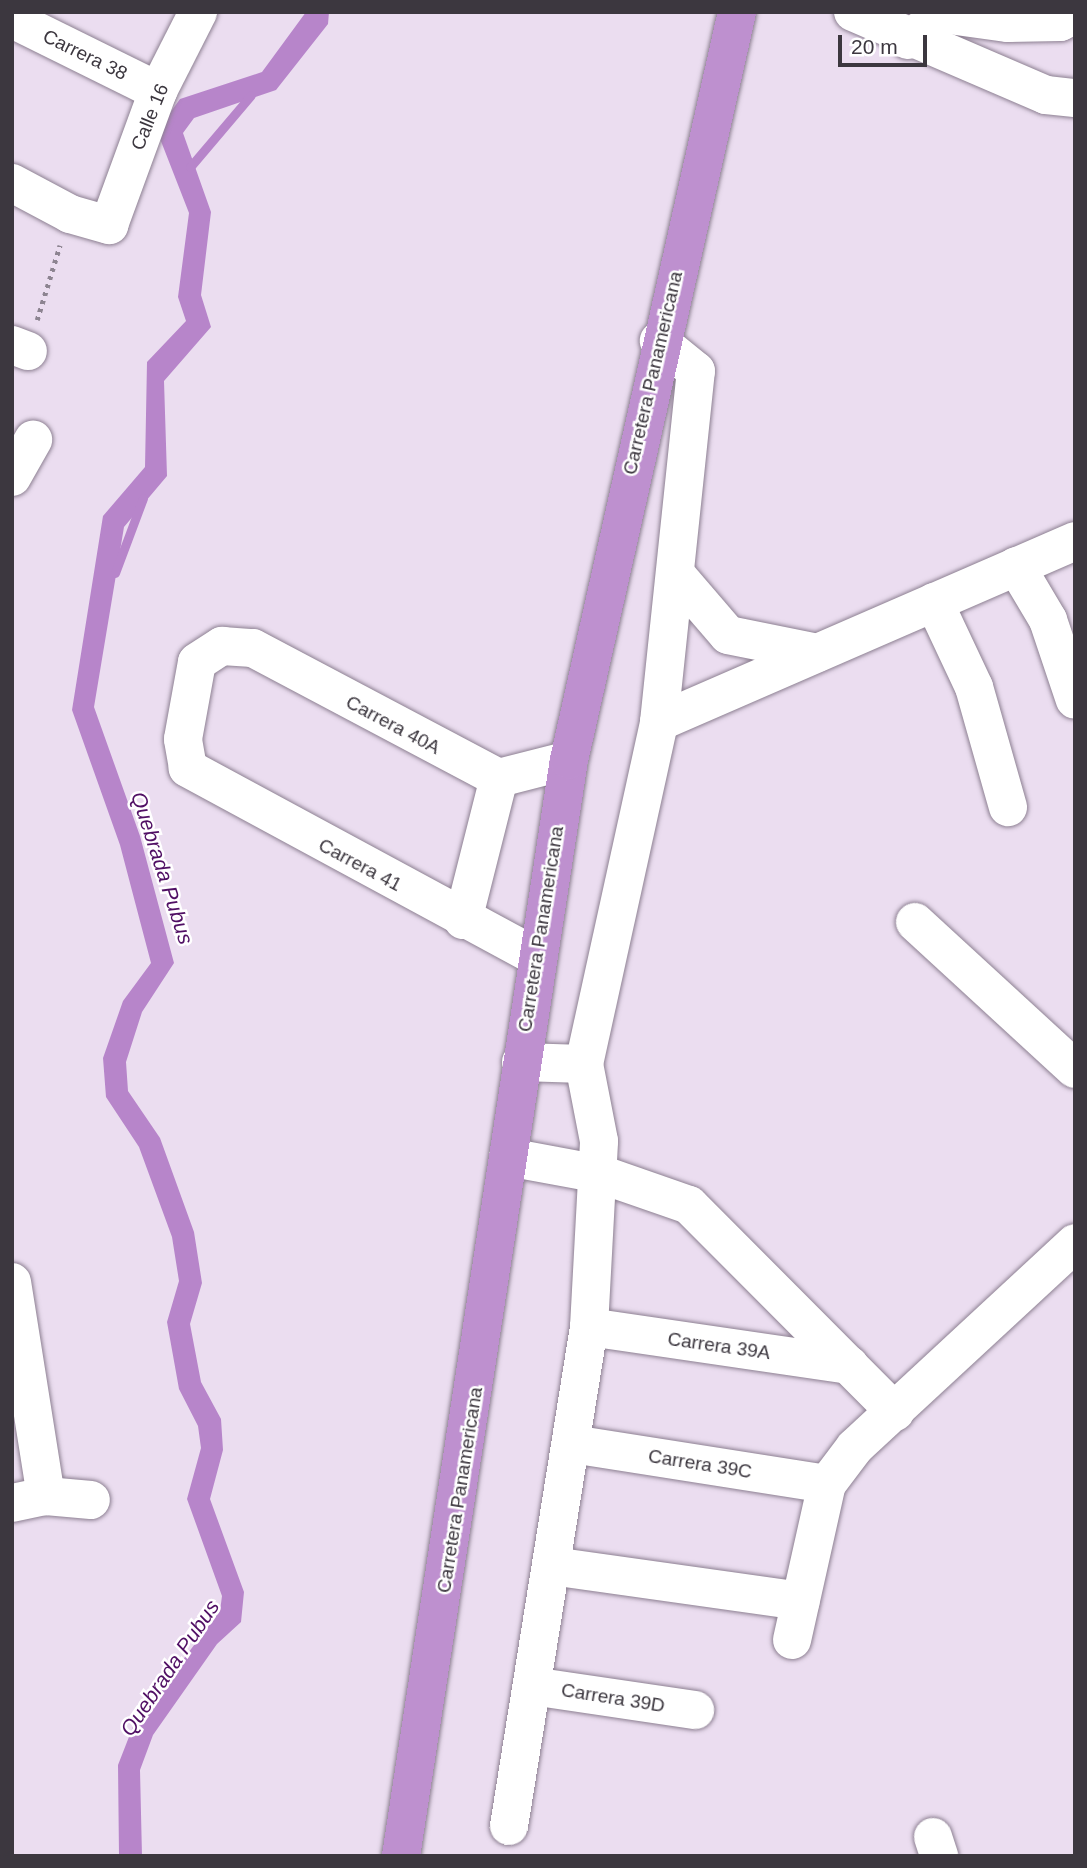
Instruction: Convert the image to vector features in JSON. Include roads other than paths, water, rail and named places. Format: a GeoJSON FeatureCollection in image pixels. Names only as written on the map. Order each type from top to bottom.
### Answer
{"type":"FeatureCollection","features":[{"type":"Feature","properties":{"kind":"highway","name":"Carretera Panamericana"},"geometry":{"type":"LineString","coordinates":[[401,1856],[508,1157],[535,956],[569,760],[659,341],[737,12]]}},
{"type":"Feature","properties":{"kind":"street","name":"Calle 16"},"geometry":{"type":"LineString","coordinates":[[12,183],[70,214],[109,225],[158,91],[198,12]]}},
{"type":"Feature","properties":{"kind":"street"},"geometry":{"type":"LineString","coordinates":[[853,12],[908,40],[1060,97],[1075,124]]}},
{"type":"Feature","properties":{"kind":"street"},"geometry":{"type":"LineString","coordinates":[[908,40],[942,14],[1008,23],[1060,22],[1075,15]]}},
{"type":"Feature","properties":{"kind":"street","name":"Carrera 38"},"geometry":{"type":"LineString","coordinates":[[12,19],[158,91]]}},
{"type":"Feature","properties":{"kind":"street"},"geometry":{"type":"LineString","coordinates":[[509,1826],[589,1327],[600,1174],[584,1064],[659,722],[679,578],[696,371],[659,341]]}},
{"type":"Feature","properties":{"kind":"street"},"geometry":{"type":"LineString","coordinates":[[12,477],[33,440]]}},
{"type":"Feature","properties":{"kind":"street"},"geometry":{"type":"LineString","coordinates":[[659,722],[1075,541]]}},
{"type":"Feature","properties":{"kind":"street"},"geometry":{"type":"LineString","coordinates":[[1016,566],[1048,620],[1075,700]]}},
{"type":"Feature","properties":{"kind":"street"},"geometry":{"type":"LineString","coordinates":[[679,578],[728,635],[817,653]]}},
{"type":"Feature","properties":{"kind":"street"},"geometry":{"type":"LineString","coordinates":[[934,602],[974,687],[1008,807]]}},
{"type":"Feature","properties":{"kind":"street","name":"Carrera 40A"},"geometry":{"type":"LineString","coordinates":[[188,768],[183,739],[197,662],[222,646],[253,649],[499,778]]}},
{"type":"Feature","properties":{"kind":"street"},"geometry":{"type":"LineString","coordinates":[[463,919],[499,778],[569,760]]}},
{"type":"Feature","properties":{"kind":"street","name":"Carrera 41"},"geometry":{"type":"LineString","coordinates":[[188,768],[535,956]]}},
{"type":"Feature","properties":{"kind":"street"},"geometry":{"type":"LineString","coordinates":[[915,922],[1075,1069]]}},
{"type":"Feature","properties":{"kind":"street"},"geometry":{"type":"LineString","coordinates":[[521,1062],[584,1064]]}},
{"type":"Feature","properties":{"kind":"street"},"geometry":{"type":"LineString","coordinates":[[508,1157],[600,1174],[689,1205],[895,1412]]}},
{"type":"Feature","properties":{"kind":"street"},"geometry":{"type":"LineString","coordinates":[[792,1640],[827,1484],[895,1412],[1075,1243]]}},
{"type":"Feature","properties":{"kind":"street"},"geometry":{"type":"LineString","coordinates":[[12,1282],[29,1499],[91,1500]]}},
{"type":"Feature","properties":{"kind":"street","name":"Carrera 39A"},"geometry":{"type":"LineString","coordinates":[[589,1327],[849,1365]]}},
{"type":"Feature","properties":{"kind":"street","name":"Carrera 39C"},"geometry":{"type":"LineString","coordinates":[[572,1444],[827,1484]]}},
{"type":"Feature","properties":{"kind":"street"},"geometry":{"type":"LineString","coordinates":[[552,1566],[801,1601]]}},
{"type":"Feature","properties":{"kind":"street","name":"Carrera 39D"},"geometry":{"type":"LineString","coordinates":[[532,1686],[695,1710]]}},
{"type":"Feature","properties":{"kind":"waterway","name":"Quebrada Pubus"},"geometry":{"type":"LineString","coordinates":[[190,167],[251,95]]}},
{"type":"Feature","properties":{"kind":"waterway","name":"Quebrada Pubus"},"geometry":{"type":"LineString","coordinates":[[115,573],[143,498]]}}]}
